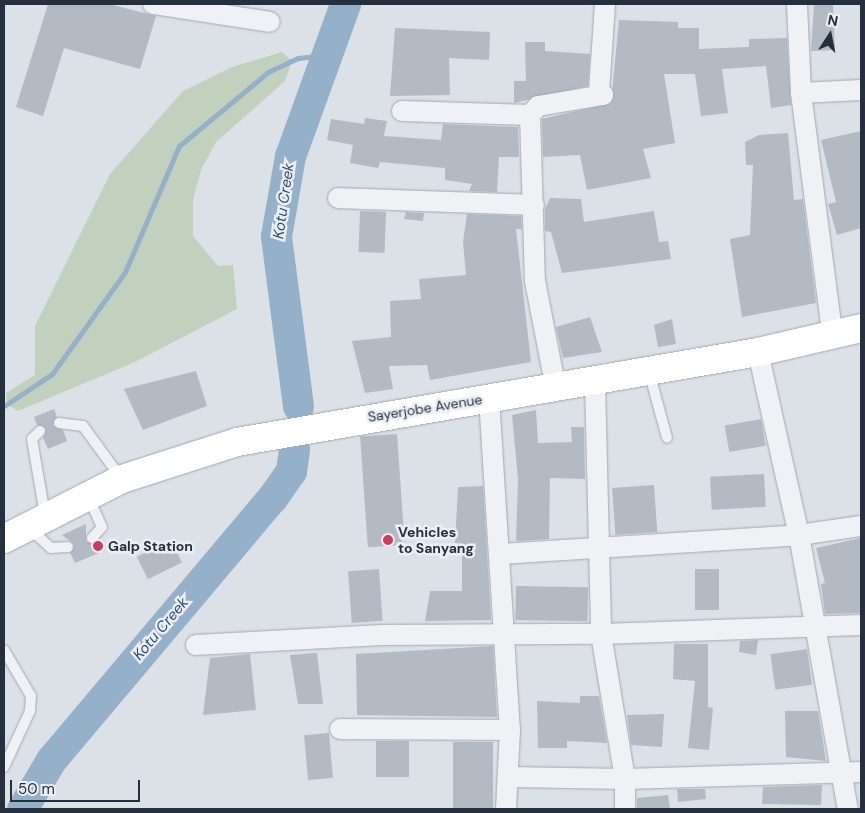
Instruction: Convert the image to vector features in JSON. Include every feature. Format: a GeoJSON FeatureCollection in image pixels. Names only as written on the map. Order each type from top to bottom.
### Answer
{"type":"FeatureCollection","features":[{"type":"Feature","properties":{"kind":"main road","name":"Sayerjobe Avenue"},"geometry":{"type":"LineString","coordinates":[[18,530],[122,480],[237,442],[489,398],[595,382],[758,352],[832,332],[861,328]]}},
{"type":"Feature","properties":{"kind":"street"},"geometry":{"type":"LineString","coordinates":[[153,4],[270,22]]}},
{"type":"Feature","properties":{"kind":"street"},"geometry":{"type":"LineString","coordinates":[[556,389],[535,281],[530,115],[538,106],[603,95],[599,92],[606,4]]}},
{"type":"Feature","properties":{"kind":"street"},"geometry":{"type":"LineString","coordinates":[[797,4],[801,94],[832,332]]}},
{"type":"Feature","properties":{"kind":"street"},"geometry":{"type":"LineString","coordinates":[[801,94],[861,90]]}},
{"type":"Feature","properties":{"kind":"street"},"geometry":{"type":"LineString","coordinates":[[402,111],[530,115]]}},
{"type":"Feature","properties":{"kind":"street"},"geometry":{"type":"LineString","coordinates":[[338,198],[534,205]]}},
{"type":"Feature","properties":{"kind":"street"},"geometry":{"type":"LineString","coordinates":[[758,352],[799,536],[814,626],[852,772],[848,809]]}},
{"type":"Feature","properties":{"kind":"street"},"geometry":{"type":"LineString","coordinates":[[595,382],[596,548],[601,634],[625,779],[625,809]]}},
{"type":"Feature","properties":{"kind":"street"},"geometry":{"type":"LineString","coordinates":[[489,398],[510,730],[506,809]]}},
{"type":"Feature","properties":{"kind":"street"},"geometry":{"type":"LineString","coordinates":[[500,554],[799,536],[861,526]]}},
{"type":"Feature","properties":{"kind":"street"},"geometry":{"type":"LineString","coordinates":[[196,645],[382,635],[601,634],[861,625]]}},
{"type":"Feature","properties":{"kind":"street"},"geometry":{"type":"LineString","coordinates":[[340,729],[510,730]]}},
{"type":"Feature","properties":{"kind":"street"},"geometry":{"type":"LineString","coordinates":[[509,778],[625,779],[852,772]]}},
{"type":"Feature","properties":{"kind":"lane"},"geometry":{"type":"LineString","coordinates":[[649,372],[667,438]]}},
{"type":"Feature","properties":{"kind":"lane"},"geometry":{"type":"LineString","coordinates":[[59,423],[82,426],[122,480]]}},
{"type":"Feature","properties":{"kind":"lane"},"geometry":{"type":"LineString","coordinates":[[40,431],[32,439],[18,530],[51,548],[68,547]]}},
{"type":"Feature","properties":{"kind":"lane"},"geometry":{"type":"LineString","coordinates":[[88,495],[102,527],[92,538]]}},
{"type":"Feature","properties":{"kind":"lane"},"geometry":{"type":"LineString","coordinates":[[4,650],[31,696],[30,711],[4,767]]}},
{"type":"Feature","properties":{"kind":"green space"},"geometry":{"type":"Polygon","coordinates":[[[282,52],[292,61],[285,81],[216,142],[201,170],[193,200],[193,236],[218,266],[233,265],[237,309],[135,362],[18,411],[7,404],[6,393],[35,375],[35,326],[110,174],[183,91],[232,67],[282,52]]]}},
{"type":"Feature","properties":{"kind":"building"},"geometry":{"type":"Polygon","coordinates":[[[48,4],[109,4],[156,16],[140,69],[64,48],[43,116],[16,107],[48,4]]]}},
{"type":"Feature","properties":{"kind":"building"},"geometry":{"type":"Polygon","coordinates":[[[814,4],[833,4],[835,50],[811,51],[814,4]]]}},
{"type":"Feature","properties":{"kind":"building"},"geometry":{"type":"Polygon","coordinates":[[[619,20],[678,22],[678,28],[699,28],[699,49],[749,47],[749,39],[787,38],[791,105],[771,108],[766,66],[722,69],[728,113],[701,116],[695,74],[664,74],[675,143],[643,149],[651,178],[587,190],[580,155],[543,157],[542,119],[611,103],[619,20]]]}},
{"type":"Feature","properties":{"kind":"building"},"geometry":{"type":"Polygon","coordinates":[[[395,28],[490,32],[489,60],[449,58],[450,95],[390,96],[395,28]]]}},
{"type":"Feature","properties":{"kind":"building"},"geometry":{"type":"Polygon","coordinates":[[[525,42],[545,42],[545,51],[590,54],[588,86],[514,103],[514,81],[526,81],[525,42]]]}},
{"type":"Feature","properties":{"kind":"building"},"geometry":{"type":"Polygon","coordinates":[[[365,118],[387,121],[384,136],[441,140],[443,124],[518,127],[519,157],[499,157],[497,192],[469,191],[472,184],[445,180],[445,168],[380,162],[378,168],[350,163],[353,145],[327,140],[331,119],[364,124],[365,118]]]}},
{"type":"Feature","properties":{"kind":"building"},"geometry":{"type":"Polygon","coordinates":[[[861,131],[861,228],[837,235],[828,204],[836,202],[821,140],[861,131]]]}},
{"type":"Feature","properties":{"kind":"building"},"geometry":{"type":"Polygon","coordinates":[[[788,133],[794,200],[803,199],[816,303],[742,317],[730,239],[750,235],[753,165],[746,165],[745,142],[759,135],[788,133]]]}},
{"type":"Feature","properties":{"kind":"building"},"geometry":{"type":"Polygon","coordinates":[[[550,198],[581,199],[584,222],[654,211],[659,242],[668,241],[671,259],[562,273],[551,232],[545,231],[545,209],[550,198]]]}},
{"type":"Feature","properties":{"kind":"building"},"geometry":{"type":"Polygon","coordinates":[[[360,211],[386,212],[385,253],[359,252],[360,211]]]}},
{"type":"Feature","properties":{"kind":"building"},"geometry":{"type":"Polygon","coordinates":[[[406,212],[424,213],[423,221],[404,219],[406,212]]]}},
{"type":"Feature","properties":{"kind":"building"},"geometry":{"type":"Polygon","coordinates":[[[467,214],[521,216],[522,229],[516,229],[531,362],[430,380],[427,365],[389,366],[393,389],[365,393],[352,341],[391,337],[390,301],[421,299],[419,279],[466,275],[463,242],[467,214]]]}},
{"type":"Feature","properties":{"kind":"building"},"geometry":{"type":"Polygon","coordinates":[[[590,317],[602,352],[563,358],[556,327],[590,317]]]}},
{"type":"Feature","properties":{"kind":"building"},"geometry":{"type":"Polygon","coordinates":[[[672,319],[676,344],[658,347],[654,325],[672,319]]]}},
{"type":"Feature","properties":{"kind":"building"},"geometry":{"type":"Polygon","coordinates":[[[196,371],[207,406],[143,430],[124,389],[196,371]]]}},
{"type":"Feature","properties":{"kind":"building"},"geometry":{"type":"Polygon","coordinates":[[[54,409],[57,417],[53,425],[63,430],[67,441],[48,449],[43,438],[46,429],[37,425],[34,417],[54,409]]]}},
{"type":"Feature","properties":{"kind":"building"},"geometry":{"type":"Polygon","coordinates":[[[536,410],[538,443],[572,442],[571,427],[584,427],[585,479],[550,478],[549,539],[516,541],[518,479],[512,415],[536,410]]]}},
{"type":"Feature","properties":{"kind":"building"},"geometry":{"type":"Polygon","coordinates":[[[761,419],[766,446],[729,452],[725,425],[761,419]]]}},
{"type":"Feature","properties":{"kind":"building"},"geometry":{"type":"Polygon","coordinates":[[[397,434],[405,545],[368,547],[360,437],[397,434]]]}},
{"type":"Feature","properties":{"kind":"building"},"geometry":{"type":"Polygon","coordinates":[[[764,474],[766,507],[712,510],[710,477],[764,474]]]}},
{"type":"Feature","properties":{"kind":"building"},"geometry":{"type":"Polygon","coordinates":[[[654,485],[657,532],[615,535],[612,488],[654,485]]]}},
{"type":"Feature","properties":{"kind":"building"},"geometry":{"type":"Polygon","coordinates":[[[483,486],[491,620],[425,621],[430,591],[462,591],[462,544],[455,543],[458,487],[483,486]]]}},
{"type":"Feature","properties":{"kind":"building"},"geometry":{"type":"Polygon","coordinates":[[[86,524],[86,541],[95,544],[99,553],[75,563],[70,553],[74,544],[62,535],[86,524]]]}},
{"type":"Feature","properties":{"kind":"building"},"geometry":{"type":"Polygon","coordinates":[[[861,538],[861,613],[825,614],[821,584],[825,583],[816,548],[861,538]]]}},
{"type":"Feature","properties":{"kind":"building"},"geometry":{"type":"Polygon","coordinates":[[[171,540],[182,562],[148,579],[137,557],[171,540]]]}},
{"type":"Feature","properties":{"kind":"building"},"geometry":{"type":"Polygon","coordinates":[[[379,569],[383,621],[352,623],[348,571],[379,569]]]}},
{"type":"Feature","properties":{"kind":"building"},"geometry":{"type":"Polygon","coordinates":[[[695,569],[719,569],[719,610],[695,610],[695,569]]]}},
{"type":"Feature","properties":{"kind":"building"},"geometry":{"type":"Polygon","coordinates":[[[516,586],[588,587],[587,621],[515,620],[516,586]]]}},
{"type":"Feature","properties":{"kind":"building"},"geometry":{"type":"Polygon","coordinates":[[[758,640],[756,655],[739,652],[740,641],[758,640]]]}},
{"type":"Feature","properties":{"kind":"building"},"geometry":{"type":"Polygon","coordinates":[[[674,644],[708,644],[708,707],[713,708],[709,750],[688,748],[695,681],[673,679],[674,644]]]}},
{"type":"Feature","properties":{"kind":"building"},"geometry":{"type":"Polygon","coordinates":[[[493,646],[497,717],[357,715],[356,654],[493,646]]]}},
{"type":"Feature","properties":{"kind":"building"},"geometry":{"type":"Polygon","coordinates":[[[807,649],[812,685],[775,690],[770,654],[807,649]]]}},
{"type":"Feature","properties":{"kind":"building"},"geometry":{"type":"Polygon","coordinates":[[[317,653],[323,704],[298,704],[290,655],[317,653]]]}},
{"type":"Feature","properties":{"kind":"building"},"geometry":{"type":"Polygon","coordinates":[[[250,654],[256,710],[203,715],[210,658],[250,654]]]}},
{"type":"Feature","properties":{"kind":"building"},"geometry":{"type":"Polygon","coordinates":[[[580,696],[599,696],[607,743],[567,741],[567,748],[538,748],[537,701],[580,703],[580,696]]]}},
{"type":"Feature","properties":{"kind":"building"},"geometry":{"type":"Polygon","coordinates":[[[785,711],[818,711],[826,761],[786,757],[785,711]]]}},
{"type":"Feature","properties":{"kind":"building"},"geometry":{"type":"Polygon","coordinates":[[[664,714],[662,747],[631,745],[627,715],[664,714]]]}},
{"type":"Feature","properties":{"kind":"building"},"geometry":{"type":"Polygon","coordinates":[[[329,733],[333,778],[308,780],[304,735],[329,733]]]}},
{"type":"Feature","properties":{"kind":"building"},"geometry":{"type":"Polygon","coordinates":[[[376,741],[409,741],[409,777],[376,777],[376,741]]]}},
{"type":"Feature","properties":{"kind":"building"},"geometry":{"type":"Polygon","coordinates":[[[453,742],[493,742],[493,809],[453,809],[453,742]]]}},
{"type":"Feature","properties":{"kind":"building"},"geometry":{"type":"Polygon","coordinates":[[[822,785],[821,805],[762,804],[763,787],[822,785]]]}},
{"type":"Feature","properties":{"kind":"building"},"geometry":{"type":"Polygon","coordinates":[[[677,789],[705,789],[706,799],[678,802],[677,789]]]}},
{"type":"Feature","properties":{"kind":"building"},"geometry":{"type":"Polygon","coordinates":[[[668,795],[670,809],[637,809],[637,798],[668,795]]]}},
{"type":"Feature","properties":{"kind":"waterway","name":"Kotu Creek"},"geometry":{"type":"LineString","coordinates":[[298,406],[276,236],[290,156],[345,4]]}},
{"type":"Feature","properties":{"kind":"waterway"},"geometry":{"type":"LineString","coordinates":[[4,406],[52,374],[125,272],[179,146],[268,72],[298,58],[326,55]]}},
{"type":"Feature","properties":{"kind":"waterway","name":"Kotu Creek"},"geometry":{"type":"LineString","coordinates":[[22,809],[51,760],[272,498],[291,471],[294,449]]}},
{"type":"Feature","properties":{"kind":"place","name":"Vehicles to Sanyang"},"geometry":{"type":"Point","coordinates":[388,540]}},
{"type":"Feature","properties":{"kind":"place","name":"Galp Station"},"geometry":{"type":"Point","coordinates":[98,546]}}]}
